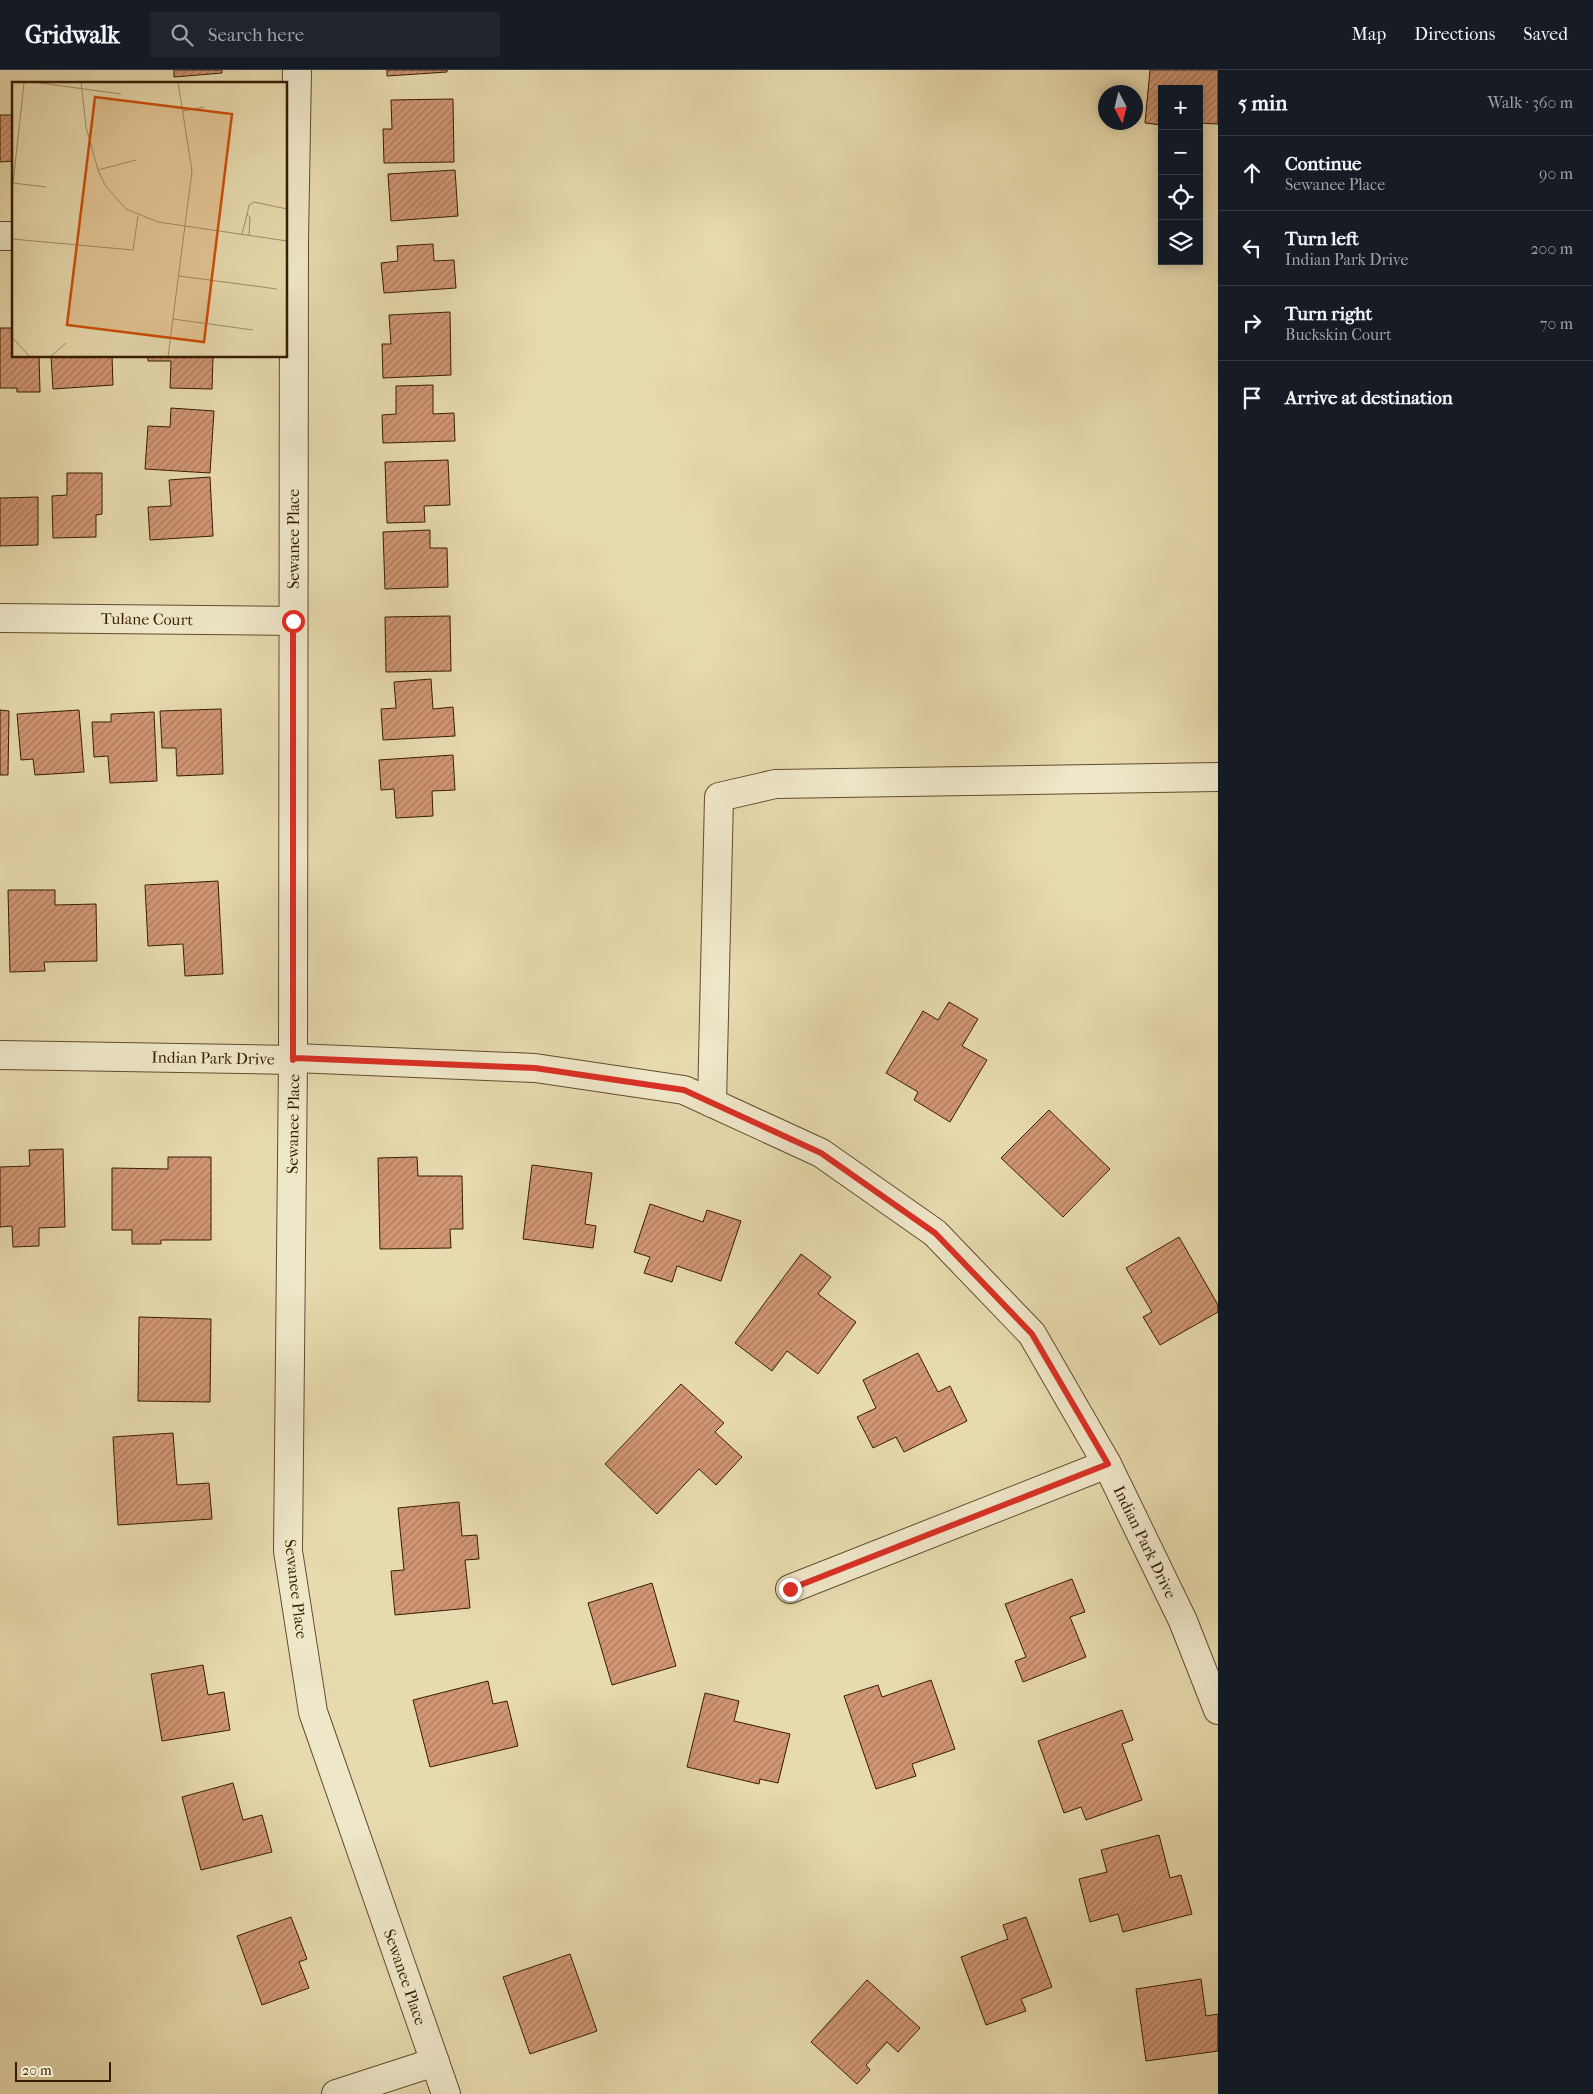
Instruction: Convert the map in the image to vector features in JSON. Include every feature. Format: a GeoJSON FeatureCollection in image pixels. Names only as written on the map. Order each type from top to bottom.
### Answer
{"type":"FeatureCollection","features":[{"type":"Feature","properties":{"kind":"street","name":"Sewanee Place"},"geometry":{"type":"LineString","coordinates":[[297,70],[290,240],[293,621],[293,1060],[288,1551],[313,1712],[446,2094]]}},
{"type":"Feature","properties":{"kind":"street","name":"Tulane Court"},"geometry":{"type":"LineString","coordinates":[[0,618],[293,621]]}},
{"type":"Feature","properties":{"kind":"street"},"geometry":{"type":"LineString","coordinates":[[712,1103],[719,797],[775,784],[1218,777]]}},
{"type":"Feature","properties":{"kind":"street","name":"Indian Park Drive"},"geometry":{"type":"LineString","coordinates":[[0,1055],[293,1060],[295,1058],[535,1068],[684,1090],[821,1153],[935,1233],[1032,1334],[1108,1464],[1183,1621],[1218,1710]]}},
{"type":"Feature","properties":{"kind":"street"},"geometry":{"type":"LineString","coordinates":[[790,1589],[1108,1464]]}},
{"type":"Feature","properties":{"kind":"street"},"geometry":{"type":"LineString","coordinates":[[336,2094],[435,2062]]}},
{"type":"Feature","properties":{"kind":"building"},"geometry":{"type":"Polygon","coordinates":[[[174,70],[222,70],[222,73],[174,77],[174,70]]]}},
{"type":"Feature","properties":{"kind":"building"},"geometry":{"type":"Polygon","coordinates":[[[387,70],[447,70],[447,72],[387,76],[387,70]]]}},
{"type":"Feature","properties":{"kind":"building"},"geometry":{"type":"Polygon","coordinates":[[[1150,70],[1218,70],[1218,124],[1203,123],[1203,85],[1158,85],[1158,125],[1145,123],[1150,70]]]}},
{"type":"Feature","properties":{"kind":"building"},"geometry":{"type":"Polygon","coordinates":[[[453,99],[454,162],[384,163],[383,129],[392,129],[391,100],[453,99]]]}},
{"type":"Feature","properties":{"kind":"building"},"geometry":{"type":"Polygon","coordinates":[[[0,115],[12,115],[12,161],[0,162],[0,115]]]}},
{"type":"Feature","properties":{"kind":"building"},"geometry":{"type":"Polygon","coordinates":[[[455,170],[458,216],[391,221],[388,174],[455,170]]]}},
{"type":"Feature","properties":{"kind":"building"},"geometry":{"type":"Polygon","coordinates":[[[433,244],[434,261],[454,260],[456,288],[384,293],[381,263],[398,261],[397,246],[433,244]]]}},
{"type":"Feature","properties":{"kind":"building"},"geometry":{"type":"Polygon","coordinates":[[[450,312],[451,375],[383,378],[382,344],[391,344],[389,315],[450,312]]]}},
{"type":"Feature","properties":{"kind":"building"},"geometry":{"type":"Polygon","coordinates":[[[0,328],[12,328],[12,358],[39,358],[40,392],[17,392],[17,388],[0,388],[0,328]]]}},
{"type":"Feature","properties":{"kind":"building"},"geometry":{"type":"Polygon","coordinates":[[[51,358],[112,358],[113,385],[53,389],[51,358]]]}},
{"type":"Feature","properties":{"kind":"building"},"geometry":{"type":"Polygon","coordinates":[[[148,358],[213,358],[212,389],[170,388],[171,361],[148,361],[148,358]]]}},
{"type":"Feature","properties":{"kind":"building"},"geometry":{"type":"Polygon","coordinates":[[[433,385],[433,414],[454,413],[455,441],[383,443],[382,415],[396,414],[396,386],[433,385]]]}},
{"type":"Feature","properties":{"kind":"building"},"geometry":{"type":"Polygon","coordinates":[[[171,408],[214,411],[210,473],[145,469],[148,426],[170,427],[171,408]]]}},
{"type":"Feature","properties":{"kind":"building"},"geometry":{"type":"Polygon","coordinates":[[[448,460],[450,505],[424,506],[425,522],[387,523],[385,462],[448,460]]]}},
{"type":"Feature","properties":{"kind":"building"},"geometry":{"type":"Polygon","coordinates":[[[67,473],[102,473],[102,514],[96,515],[96,537],[53,538],[52,496],[67,495],[67,473]]]}},
{"type":"Feature","properties":{"kind":"building"},"geometry":{"type":"Polygon","coordinates":[[[210,477],[213,536],[150,540],[148,507],[171,506],[169,480],[210,477]]]}},
{"type":"Feature","properties":{"kind":"building"},"geometry":{"type":"Polygon","coordinates":[[[38,497],[38,545],[0,546],[0,498],[38,497]]]}},
{"type":"Feature","properties":{"kind":"building"},"geometry":{"type":"Polygon","coordinates":[[[430,530],[430,548],[447,548],[448,587],[385,589],[383,532],[430,530]]]}},
{"type":"Feature","properties":{"kind":"building"},"geometry":{"type":"Polygon","coordinates":[[[450,616],[451,671],[386,672],[385,617],[450,616]]]}},
{"type":"Feature","properties":{"kind":"building"},"geometry":{"type":"Polygon","coordinates":[[[431,679],[433,709],[453,707],[455,736],[383,740],[381,709],[396,708],[394,682],[431,679]]]}},
{"type":"Feature","properties":{"kind":"building"},"geometry":{"type":"Polygon","coordinates":[[[221,709],[223,774],[177,776],[176,748],[162,748],[160,711],[221,709]]]}},
{"type":"Feature","properties":{"kind":"building"},"geometry":{"type":"Polygon","coordinates":[[[0,710],[9,711],[8,775],[0,775],[0,710]]]}},
{"type":"Feature","properties":{"kind":"building"},"geometry":{"type":"Polygon","coordinates":[[[79,710],[84,772],[35,775],[33,759],[21,760],[17,714],[79,710]]]}},
{"type":"Feature","properties":{"kind":"building"},"geometry":{"type":"Polygon","coordinates":[[[154,712],[157,781],[110,783],[108,756],[94,757],[92,722],[111,722],[111,714],[154,712]]]}},
{"type":"Feature","properties":{"kind":"building"},"geometry":{"type":"Polygon","coordinates":[[[453,755],[455,790],[432,791],[433,816],[396,818],[394,789],[381,790],[379,760],[453,755]]]}},
{"type":"Feature","properties":{"kind":"building"},"geometry":{"type":"Polygon","coordinates":[[[218,881],[223,974],[185,976],[183,944],[148,946],[145,885],[218,881]]]}},
{"type":"Feature","properties":{"kind":"building"},"geometry":{"type":"Polygon","coordinates":[[[8,890],[55,890],[55,905],[96,904],[97,961],[44,962],[45,971],[10,972],[8,890]]]}},
{"type":"Feature","properties":{"kind":"building"},"geometry":{"type":"Polygon","coordinates":[[[949,1002],[978,1019],[962,1046],[987,1060],[950,1122],[914,1100],[918,1092],[886,1073],[923,1011],[938,1020],[949,1002]]]}},
{"type":"Feature","properties":{"kind":"building"},"geometry":{"type":"Polygon","coordinates":[[[1049,1110],[1110,1169],[1063,1217],[1001,1158],[1049,1110]]]}},
{"type":"Feature","properties":{"kind":"building"},"geometry":{"type":"Polygon","coordinates":[[[63,1149],[65,1227],[39,1228],[39,1246],[13,1247],[12,1226],[0,1227],[0,1167],[30,1166],[29,1150],[63,1149]]]}},
{"type":"Feature","properties":{"kind":"building"},"geometry":{"type":"Polygon","coordinates":[[[168,1157],[211,1157],[211,1240],[161,1240],[161,1244],[132,1244],[132,1230],[112,1230],[112,1168],[168,1169],[168,1157]]]}},
{"type":"Feature","properties":{"kind":"building"},"geometry":{"type":"Polygon","coordinates":[[[417,1157],[418,1176],[462,1176],[463,1229],[450,1229],[451,1248],[380,1249],[378,1158],[417,1157]]]}},
{"type":"Feature","properties":{"kind":"building"},"geometry":{"type":"Polygon","coordinates":[[[532,1165],[592,1173],[585,1224],[596,1226],[593,1248],[523,1239],[532,1165]]]}},
{"type":"Feature","properties":{"kind":"building"},"geometry":{"type":"Polygon","coordinates":[[[650,1204],[703,1222],[707,1210],[741,1221],[721,1281],[677,1266],[672,1282],[644,1273],[650,1257],[634,1252],[650,1204]]]}},
{"type":"Feature","properties":{"kind":"building"},"geometry":{"type":"Polygon","coordinates":[[[1179,1237],[1218,1305],[1218,1312],[1160,1345],[1143,1317],[1152,1312],[1126,1268],[1179,1237]]]}},
{"type":"Feature","properties":{"kind":"building"},"geometry":{"type":"Polygon","coordinates":[[[801,1254],[831,1277],[818,1294],[856,1322],[818,1374],[787,1351],[772,1371],[735,1343],[801,1254]]]}},
{"type":"Feature","properties":{"kind":"building"},"geometry":{"type":"Polygon","coordinates":[[[139,1317],[211,1319],[210,1402],[138,1401],[139,1317]]]}},
{"type":"Feature","properties":{"kind":"building"},"geometry":{"type":"Polygon","coordinates":[[[918,1353],[938,1392],[950,1386],[967,1421],[904,1452],[896,1437],[873,1448],[857,1417],[876,1408],[863,1380],[918,1353]]]}},
{"type":"Feature","properties":{"kind":"building"},"geometry":{"type":"Polygon","coordinates":[[[681,1384],[724,1423],[715,1432],[742,1457],[716,1485],[699,1469],[657,1514],[605,1464],[681,1384]]]}},
{"type":"Feature","properties":{"kind":"building"},"geometry":{"type":"Polygon","coordinates":[[[173,1433],[177,1485],[209,1483],[212,1519],[118,1525],[113,1437],[173,1433]]]}},
{"type":"Feature","properties":{"kind":"building"},"geometry":{"type":"Polygon","coordinates":[[[459,1502],[462,1536],[477,1535],[479,1559],[465,1560],[470,1608],[395,1615],[391,1571],[404,1570],[398,1508],[459,1502]]]}},
{"type":"Feature","properties":{"kind":"building"},"geometry":{"type":"Polygon","coordinates":[[[1072,1579],[1085,1612],[1070,1617],[1086,1657],[1023,1682],[1015,1661],[1026,1657],[1005,1604],[1072,1579]]]}},
{"type":"Feature","properties":{"kind":"building"},"geometry":{"type":"Polygon","coordinates":[[[652,1583],[676,1666],[612,1685],[588,1603],[652,1583]]]}},
{"type":"Feature","properties":{"kind":"building"},"geometry":{"type":"Polygon","coordinates":[[[203,1665],[208,1695],[224,1692],[230,1730],[162,1741],[151,1674],[203,1665]]]}},
{"type":"Feature","properties":{"kind":"building"},"geometry":{"type":"Polygon","coordinates":[[[931,1680],[955,1749],[912,1764],[916,1776],[876,1789],[844,1696],[878,1685],[882,1697],[931,1680]]]}},
{"type":"Feature","properties":{"kind":"building"},"geometry":{"type":"Polygon","coordinates":[[[488,1681],[493,1704],[507,1701],[518,1746],[430,1767],[413,1700],[488,1681]]]}},
{"type":"Feature","properties":{"kind":"building"},"geometry":{"type":"Polygon","coordinates":[[[705,1693],[739,1701],[734,1721],[790,1734],[778,1783],[760,1779],[759,1784],[687,1767],[705,1693]]]}},
{"type":"Feature","properties":{"kind":"building"},"geometry":{"type":"Polygon","coordinates":[[[1122,1710],[1133,1740],[1122,1744],[1142,1800],[1086,1820],[1081,1807],[1064,1813],[1038,1741],[1122,1710]]]}},
{"type":"Feature","properties":{"kind":"building"},"geometry":{"type":"Polygon","coordinates":[[[233,1783],[243,1820],[262,1815],[272,1852],[201,1870],[182,1797],[233,1783]]]}},
{"type":"Feature","properties":{"kind":"building"},"geometry":{"type":"Polygon","coordinates":[[[1159,1835],[1170,1878],[1181,1875],[1192,1914],[1123,1932],[1118,1914],[1090,1922],[1079,1879],[1107,1872],[1101,1850],[1159,1835]]]}},
{"type":"Feature","properties":{"kind":"building"},"geometry":{"type":"Polygon","coordinates":[[[291,1917],[307,1959],[299,1962],[309,1988],[262,2005],[237,1936],[291,1917]]]}},
{"type":"Feature","properties":{"kind":"building"},"geometry":{"type":"Polygon","coordinates":[[[1026,1917],[1052,1987],[1021,1999],[1026,2011],[986,2025],[961,1957],[1008,1939],[1003,1925],[1026,1917]]]}},
{"type":"Feature","properties":{"kind":"building"},"geometry":{"type":"Polygon","coordinates":[[[570,1954],[597,2031],[530,2054],[503,1977],[570,1954]]]}},
{"type":"Feature","properties":{"kind":"building"},"geometry":{"type":"Polygon","coordinates":[[[1201,1979],[1206,2016],[1218,2014],[1218,2051],[1146,2061],[1136,1989],[1201,1979]]]}},
{"type":"Feature","properties":{"kind":"building"},"geometry":{"type":"Polygon","coordinates":[[[867,1980],[920,2028],[898,2052],[887,2042],[866,2065],[870,2070],[857,2084],[811,2042],[867,1980]]]}},
{"type":"Feature","properties":{"kind":"route"},"geometry":{"type":"LineString","coordinates":[[293,621],[293,1060],[295,1058],[535,1068],[684,1090],[821,1153],[935,1233],[1032,1334],[1108,1464],[790,1589]]}}]}
